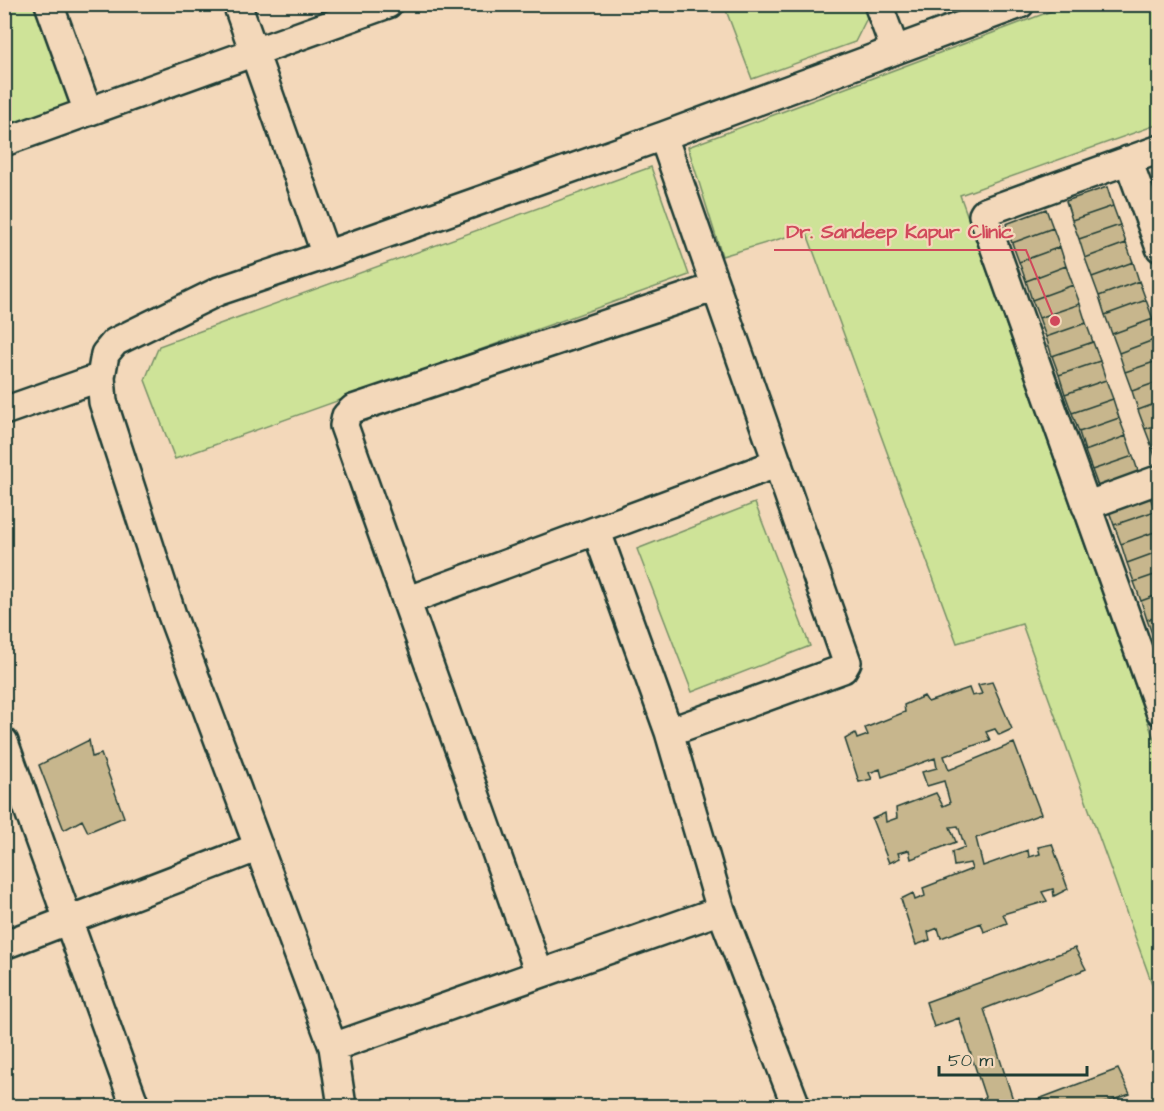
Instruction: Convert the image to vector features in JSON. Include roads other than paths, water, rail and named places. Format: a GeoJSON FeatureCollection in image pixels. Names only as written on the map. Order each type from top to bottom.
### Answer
{"type":"FeatureCollection","features":[{"type":"Feature","properties":{"kind":"street"},"geometry":{"type":"LineString","coordinates":[[49,4],[88,112]]}},
{"type":"Feature","properties":{"kind":"street"},"geometry":{"type":"LineString","coordinates":[[237,4],[326,255]]}},
{"type":"Feature","properties":{"kind":"street"},"geometry":{"type":"LineString","coordinates":[[4,142],[388,4]]}},
{"type":"Feature","properties":{"kind":"street"},"geometry":{"type":"LineString","coordinates":[[878,4],[895,50]]}},
{"type":"Feature","properties":{"kind":"street"},"geometry":{"type":"LineString","coordinates":[[342,1107],[333,1047],[172,615],[104,402],[101,377],[105,354],[115,342],[219,291],[663,136],[1020,4]]}},
{"type":"Feature","properties":{"kind":"street"},"geometry":{"type":"LineString","coordinates":[[663,136],[846,665],[843,669],[669,732]]}},
{"type":"Feature","properties":{"kind":"street"},"geometry":{"type":"LineString","coordinates":[[1160,149],[985,212],[983,215],[1160,711]]}},
{"type":"Feature","properties":{"kind":"street"},"geometry":{"type":"LineString","coordinates":[[1128,160],[1160,248]]}},
{"type":"Feature","properties":{"kind":"street"},"geometry":{"type":"LineString","coordinates":[[539,974],[344,426],[346,416],[353,409],[716,287]]}},
{"type":"Feature","properties":{"kind":"street"},"geometry":{"type":"LineString","coordinates":[[4,411],[101,377]]}},
{"type":"Feature","properties":{"kind":"street"},"geometry":{"type":"LineString","coordinates":[[406,602],[778,463]]}},
{"type":"Feature","properties":{"kind":"street"},"geometry":{"type":"LineString","coordinates":[[1086,506],[1160,479]]}},
{"type":"Feature","properties":{"kind":"street"},"geometry":{"type":"LineString","coordinates":[[597,532],[669,732],[721,910],[796,1107]]}},
{"type":"Feature","properties":{"kind":"street"},"geometry":{"type":"LineString","coordinates":[[4,742],[135,1107]]}},
{"type":"Feature","properties":{"kind":"street"},"geometry":{"type":"LineString","coordinates":[[4,945],[259,848]]}},
{"type":"Feature","properties":{"kind":"street"},"geometry":{"type":"LineString","coordinates":[[333,1047],[721,910]]}},
{"type":"Feature","properties":{"kind":"place","name":"Dr. Sandeep Kapur Clinic"},"geometry":{"type":"Point","coordinates":[1055,321]}}]}
